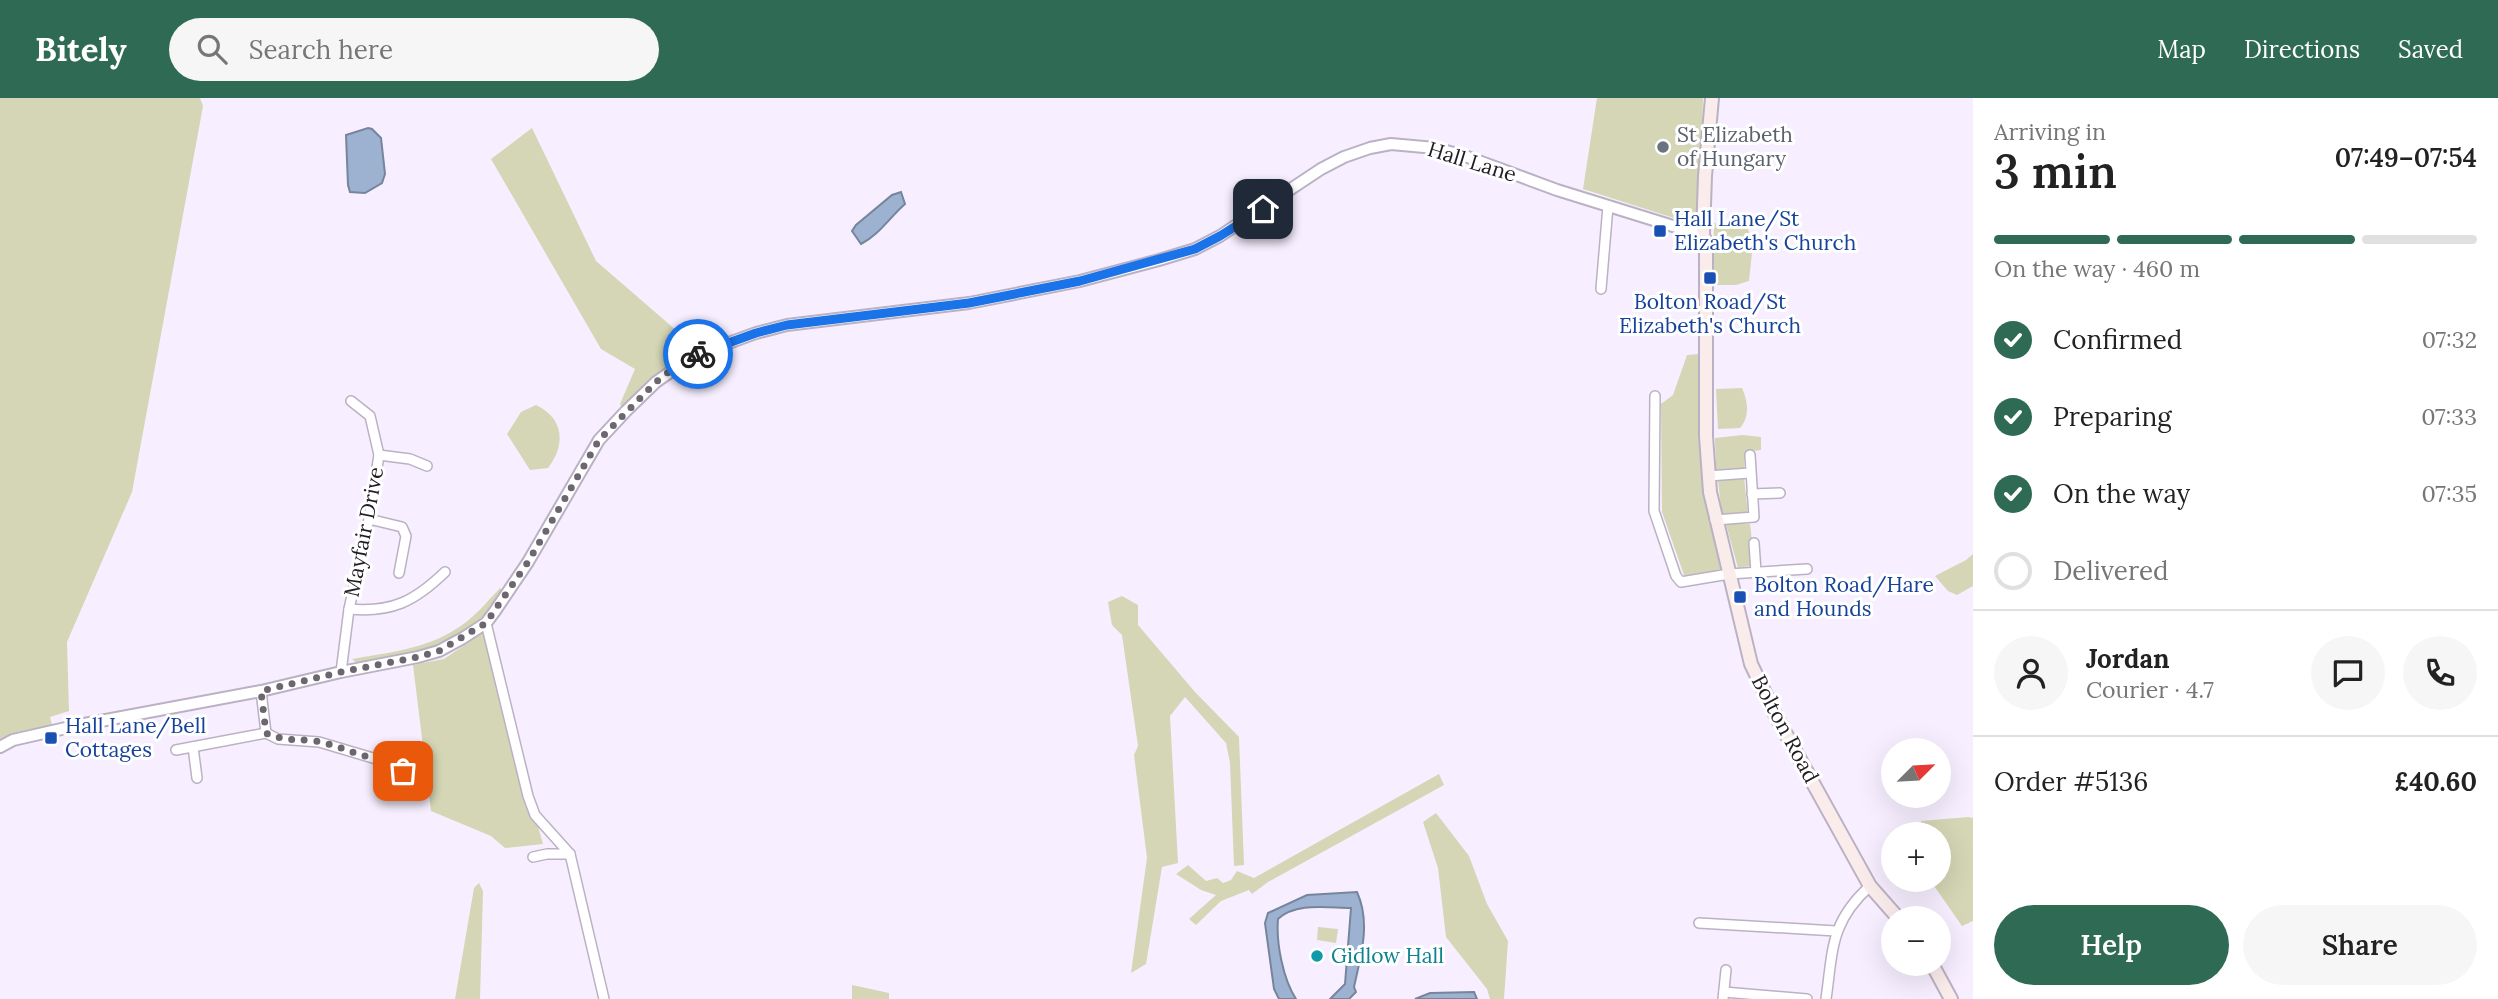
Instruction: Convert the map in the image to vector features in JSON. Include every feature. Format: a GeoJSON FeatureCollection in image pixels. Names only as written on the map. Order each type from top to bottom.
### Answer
{"type":"FeatureCollection","features":[{"type":"Feature","properties":{"kind":"main road","name":"Bolton Road"},"geometry":{"type":"LineString","coordinates":[[1712,98],[1703,234],[1706,245],[1708,477],[1715,520],[1751,664],[1777,718],[1870,886],[1888,906]]}},
{"type":"Feature","properties":{"kind":"main road"},"geometry":{"type":"LineString","coordinates":[[1939,976],[1951,999]]}},
{"type":"Feature","properties":{"kind":"street","name":"Hall Lane"},"geometry":{"type":"LineString","coordinates":[[0,747],[13,740],[79,724],[261,691],[439,651],[486,623],[528,562],[599,440],[671,370],[693,356],[787,325],[969,303],[1080,281],[1195,249],[1241,224],[1321,169],[1345,157],[1380,146],[1412,145],[1465,156],[1556,190],[1703,234]]}},
{"type":"Feature","properties":{"kind":"street"},"geometry":{"type":"LineString","coordinates":[[1601,289],[1608,206]]}},
{"type":"Feature","properties":{"kind":"street"},"geometry":{"type":"LineString","coordinates":[[1655,396],[1654,511],[1676,576],[1681,582],[1729,574],[1807,569]]}},
{"type":"Feature","properties":{"kind":"street","name":"Mayfair Drive"},"geometry":{"type":"LineString","coordinates":[[341,672],[349,609],[369,519],[379,455],[370,416],[351,401]]}},
{"type":"Feature","properties":{"kind":"street"},"geometry":{"type":"LineString","coordinates":[[379,455],[410,459],[427,466]]}},
{"type":"Feature","properties":{"kind":"street"},"geometry":{"type":"LineString","coordinates":[[1715,520],[1754,517],[1749,455]]}},
{"type":"Feature","properties":{"kind":"street"},"geometry":{"type":"LineString","coordinates":[[1708,477],[1750,473]]}},
{"type":"Feature","properties":{"kind":"street"},"geometry":{"type":"LineString","coordinates":[[1752,494],[1780,493]]}},
{"type":"Feature","properties":{"kind":"street"},"geometry":{"type":"LineString","coordinates":[[369,519],[402,527],[406,536],[400,573]]}},
{"type":"Feature","properties":{"kind":"street"},"geometry":{"type":"LineString","coordinates":[[1754,543],[1756,572]]}},
{"type":"Feature","properties":{"kind":"street"},"geometry":{"type":"LineString","coordinates":[[349,609],[370,611],[397,607],[424,592],[446,572]]}},
{"type":"Feature","properties":{"kind":"street"},"geometry":{"type":"LineString","coordinates":[[486,623],[528,796],[535,815],[567,851],[604,999]]}},
{"type":"Feature","properties":{"kind":"street"},"geometry":{"type":"LineString","coordinates":[[261,691],[266,733]]}},
{"type":"Feature","properties":{"kind":"street"},"geometry":{"type":"LineString","coordinates":[[176,750],[266,733],[278,738],[318,742],[383,761],[416,755]]}},
{"type":"Feature","properties":{"kind":"street"},"geometry":{"type":"LineString","coordinates":[[193,747],[197,778]]}},
{"type":"Feature","properties":{"kind":"street"},"geometry":{"type":"LineString","coordinates":[[402,758],[403,771]]}},
{"type":"Feature","properties":{"kind":"street"},"geometry":{"type":"LineString","coordinates":[[533,857],[567,851]]}},
{"type":"Feature","properties":{"kind":"street"},"geometry":{"type":"LineString","coordinates":[[1826,999],[1836,931],[1857,899],[1870,886]]}},
{"type":"Feature","properties":{"kind":"street"},"geometry":{"type":"LineString","coordinates":[[1699,923],[1836,931]]}},
{"type":"Feature","properties":{"kind":"street"},"geometry":{"type":"LineString","coordinates":[[1726,970],[1723,995],[1807,999]]}},
{"type":"Feature","properties":{"kind":"green space"},"geometry":{"type":"Polygon","coordinates":[[[0,98],[200,98],[203,106],[132,492],[67,642],[69,711],[50,717],[52,725],[17,732],[0,740],[0,98]]]}},
{"type":"Feature","properties":{"kind":"green space"},"geometry":{"type":"Polygon","coordinates":[[[1597,98],[1703,98],[1699,226],[1583,189],[1597,98]]]}},
{"type":"Feature","properties":{"kind":"green space"},"geometry":{"type":"Polygon","coordinates":[[[532,128],[596,261],[692,344],[694,351],[658,373],[622,408],[620,404],[635,369],[601,349],[491,159],[532,128]]]}},
{"type":"Feature","properties":{"kind":"green space"},"geometry":{"type":"Polygon","coordinates":[[[1714,223],[1748,229],[1753,243],[1749,281],[1736,285],[1713,285],[1714,223]]]}},
{"type":"Feature","properties":{"kind":"green space"},"geometry":{"type":"Polygon","coordinates":[[[1699,354],[1702,461],[1723,568],[1693,578],[1684,575],[1662,512],[1661,404],[1673,395],[1687,355],[1699,354]]]}},
{"type":"Feature","properties":{"kind":"green space"},"geometry":{"type":"Polygon","coordinates":[[[1742,388],[1747,409],[1743,423],[1740,428],[1718,429],[1716,389],[1742,388]]]}},
{"type":"Feature","properties":{"kind":"green space"},"geometry":{"type":"Polygon","coordinates":[[[536,405],[552,417],[557,425],[559,441],[558,450],[548,468],[530,470],[507,434],[521,412],[536,405]]]}},
{"type":"Feature","properties":{"kind":"green space"},"geometry":{"type":"Polygon","coordinates":[[[1742,435],[1761,437],[1761,450],[1745,452],[1744,470],[1716,471],[1715,438],[1742,435]]]}},
{"type":"Feature","properties":{"kind":"green space"},"geometry":{"type":"Polygon","coordinates":[[[1744,477],[1748,515],[1722,518],[1718,480],[1744,477]]]}},
{"type":"Feature","properties":{"kind":"green space"},"geometry":{"type":"Polygon","coordinates":[[[1726,524],[1750,524],[1755,565],[1738,568],[1726,524]]]}},
{"type":"Feature","properties":{"kind":"green space"},"geometry":{"type":"Polygon","coordinates":[[[1973,554],[1973,586],[1957,595],[1948,591],[1935,576],[1973,554]]]}},
{"type":"Feature","properties":{"kind":"green space"},"geometry":{"type":"Polygon","coordinates":[[[500,588],[505,592],[472,628],[442,645],[359,665],[352,659],[406,649],[444,636],[468,620],[500,588]]]}},
{"type":"Feature","properties":{"kind":"green space"},"geometry":{"type":"Polygon","coordinates":[[[1122,596],[1138,605],[1138,625],[1195,692],[1239,737],[1244,865],[1234,866],[1230,763],[1226,743],[1185,697],[1170,716],[1178,863],[1162,867],[1146,964],[1131,973],[1147,858],[1134,755],[1138,746],[1122,635],[1112,625],[1108,602],[1122,596]]]}},
{"type":"Feature","properties":{"kind":"green space"},"geometry":{"type":"Polygon","coordinates":[[[484,632],[525,799],[543,844],[505,848],[491,836],[431,811],[413,665],[444,659],[484,632]]]}},
{"type":"Feature","properties":{"kind":"green space"},"geometry":{"type":"Polygon","coordinates":[[[1439,774],[1444,785],[1268,882],[1252,894],[1249,890],[1221,901],[1196,925],[1189,919],[1216,895],[1201,890],[1176,874],[1188,865],[1206,881],[1217,878],[1223,883],[1231,880],[1237,871],[1254,878],[1439,774]]]}},
{"type":"Feature","properties":{"kind":"green space"},"geometry":{"type":"Polygon","coordinates":[[[1436,813],[1469,856],[1487,904],[1508,941],[1504,999],[1490,999],[1487,989],[1446,937],[1438,868],[1423,822],[1436,813]]]}},
{"type":"Feature","properties":{"kind":"green space"},"geometry":{"type":"Polygon","coordinates":[[[1973,818],[1973,921],[1962,926],[1951,906],[1948,906],[1938,892],[1951,892],[1951,822],[1921,821],[1973,818]]]}},
{"type":"Feature","properties":{"kind":"green space"},"geometry":{"type":"Polygon","coordinates":[[[479,883],[483,891],[480,999],[455,999],[474,888],[479,883]]]}},
{"type":"Feature","properties":{"kind":"green space"},"geometry":{"type":"Polygon","coordinates":[[[1318,927],[1338,929],[1336,943],[1317,940],[1318,927]]]}},
{"type":"Feature","properties":{"kind":"green space"},"geometry":{"type":"Polygon","coordinates":[[[852,985],[889,993],[889,999],[852,999],[852,985]]]}},
{"type":"Feature","properties":{"kind":"water"},"geometry":{"type":"Polygon","coordinates":[[[368,128],[381,138],[385,174],[382,183],[365,193],[350,192],[346,135],[368,128]]]}},
{"type":"Feature","properties":{"kind":"water"},"geometry":{"type":"Polygon","coordinates":[[[901,192],[905,204],[879,231],[861,244],[852,231],[856,225],[892,195],[901,192]]]}},
{"type":"Feature","properties":{"kind":"water"},"geometry":{"type":"Polygon","coordinates":[[[1357,892],[1364,927],[1354,987],[1356,992],[1349,999],[1330,999],[1345,984],[1351,908],[1313,907],[1294,910],[1278,919],[1281,960],[1296,999],[1279,999],[1274,989],[1265,923],[1268,913],[1307,895],[1357,892]]]}},
{"type":"Feature","properties":{"kind":"water"},"geometry":{"type":"Polygon","coordinates":[[[1474,992],[1477,999],[1415,999],[1430,993],[1474,992]]]}},
{"type":"Feature","properties":{"kind":"way so far"},"geometry":{"type":"LineString","coordinates":[[403,771],[402,758],[383,761],[318,742],[278,738],[266,733],[261,691],[439,651],[486,623],[528,562],[599,440],[656,382],[698,354]]}},
{"type":"Feature","properties":{"kind":"place","name":"St Elizabeth of Hungary"},"geometry":{"type":"Point","coordinates":[1663,147]}},
{"type":"Feature","properties":{"kind":"place","name":"Hall Lane/St Elizabeth's Church"},"geometry":{"type":"Point","coordinates":[1660,231]}},
{"type":"Feature","properties":{"kind":"place","name":"Bolton Road/St Elizabeth's Church"},"geometry":{"type":"Point","coordinates":[1710,278]}},
{"type":"Feature","properties":{"kind":"place","name":"Bolton Road/Hare and Hounds"},"geometry":{"type":"Point","coordinates":[1740,597]}},
{"type":"Feature","properties":{"kind":"place","name":"Hall Lane/Bell Cottages"},"geometry":{"type":"Point","coordinates":[51,738]}},
{"type":"Feature","properties":{"kind":"place","name":"Gidlow Hall"},"geometry":{"type":"Point","coordinates":[1317,956]}},
{"type":"Feature","properties":{"kind":"route"},"geometry":{"type":"LineString","coordinates":[[698,354],[787,325],[969,303],[1080,281],[1195,249],[1263,209]]}}]}
